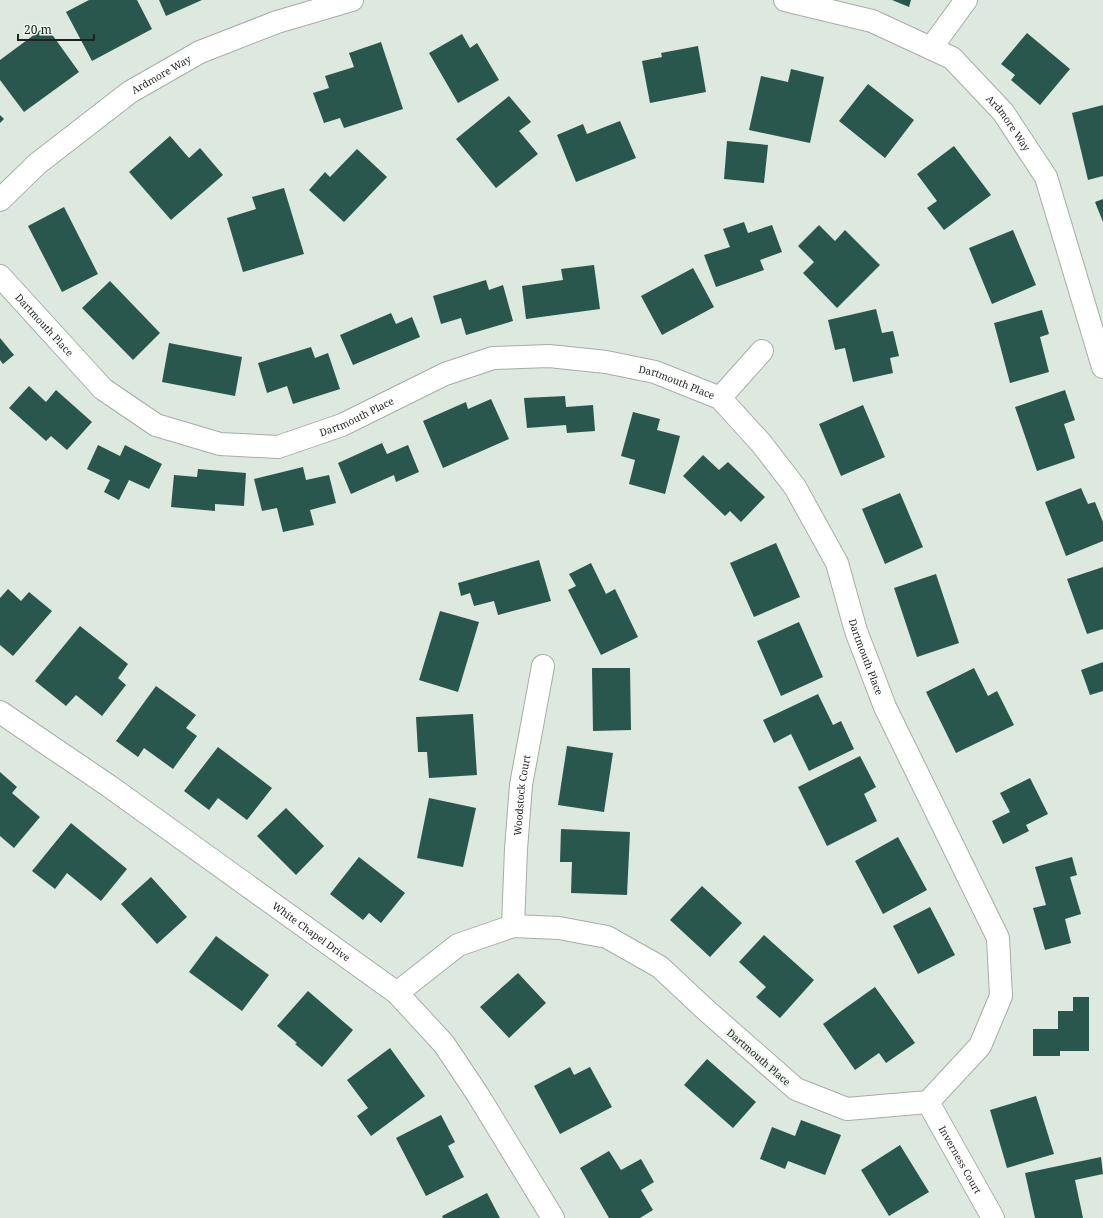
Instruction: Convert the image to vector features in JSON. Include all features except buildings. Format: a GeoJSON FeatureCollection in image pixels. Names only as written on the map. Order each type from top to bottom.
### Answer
{"type":"FeatureCollection","features":[{"type":"Feature","properties":{"kind":"street","name":"Ardmore Way"},"geometry":{"type":"LineString","coordinates":[[0,200],[37,164],[130,92],[200,52],[277,22],[352,0]]}},
{"type":"Feature","properties":{"kind":"street","name":"Ardmore Way"},"geometry":{"type":"LineString","coordinates":[[784,0],[872,21],[952,58],[1003,112],[1046,177],[1103,367]]}},
{"type":"Feature","properties":{"kind":"street"},"geometry":{"type":"LineString","coordinates":[[931,48],[966,0]]}},
{"type":"Feature","properties":{"kind":"street","name":"Dartmouth Place"},"geometry":{"type":"LineString","coordinates":[[0,276],[103,389],[156,424],[220,444],[278,447],[342,425],[445,374],[493,358],[549,356],[606,362],[655,372],[720,398],[761,443],[795,487],[837,563],[856,631],[885,707],[998,938],[1001,996],[980,1046],[928,1102],[847,1109],[796,1089],[707,1011],[660,967],[607,937],[559,928],[513,926],[458,945],[397,993]]}},
{"type":"Feature","properties":{"kind":"street"},"geometry":{"type":"LineString","coordinates":[[720,398],[762,351]]}},
{"type":"Feature","properties":{"kind":"street","name":"Woodstock Court"},"geometry":{"type":"LineString","coordinates":[[513,926],[516,849],[521,785],[542,666]]}},
{"type":"Feature","properties":{"kind":"street","name":"White Chapel Drive"},"geometry":{"type":"LineString","coordinates":[[0,712],[109,786],[397,993],[444,1044],[478,1095],[553,1218]]}},
{"type":"Feature","properties":{"kind":"street","name":"Inverness Court"},"geometry":{"type":"LineString","coordinates":[[928,1102],[993,1218]]}}]}
